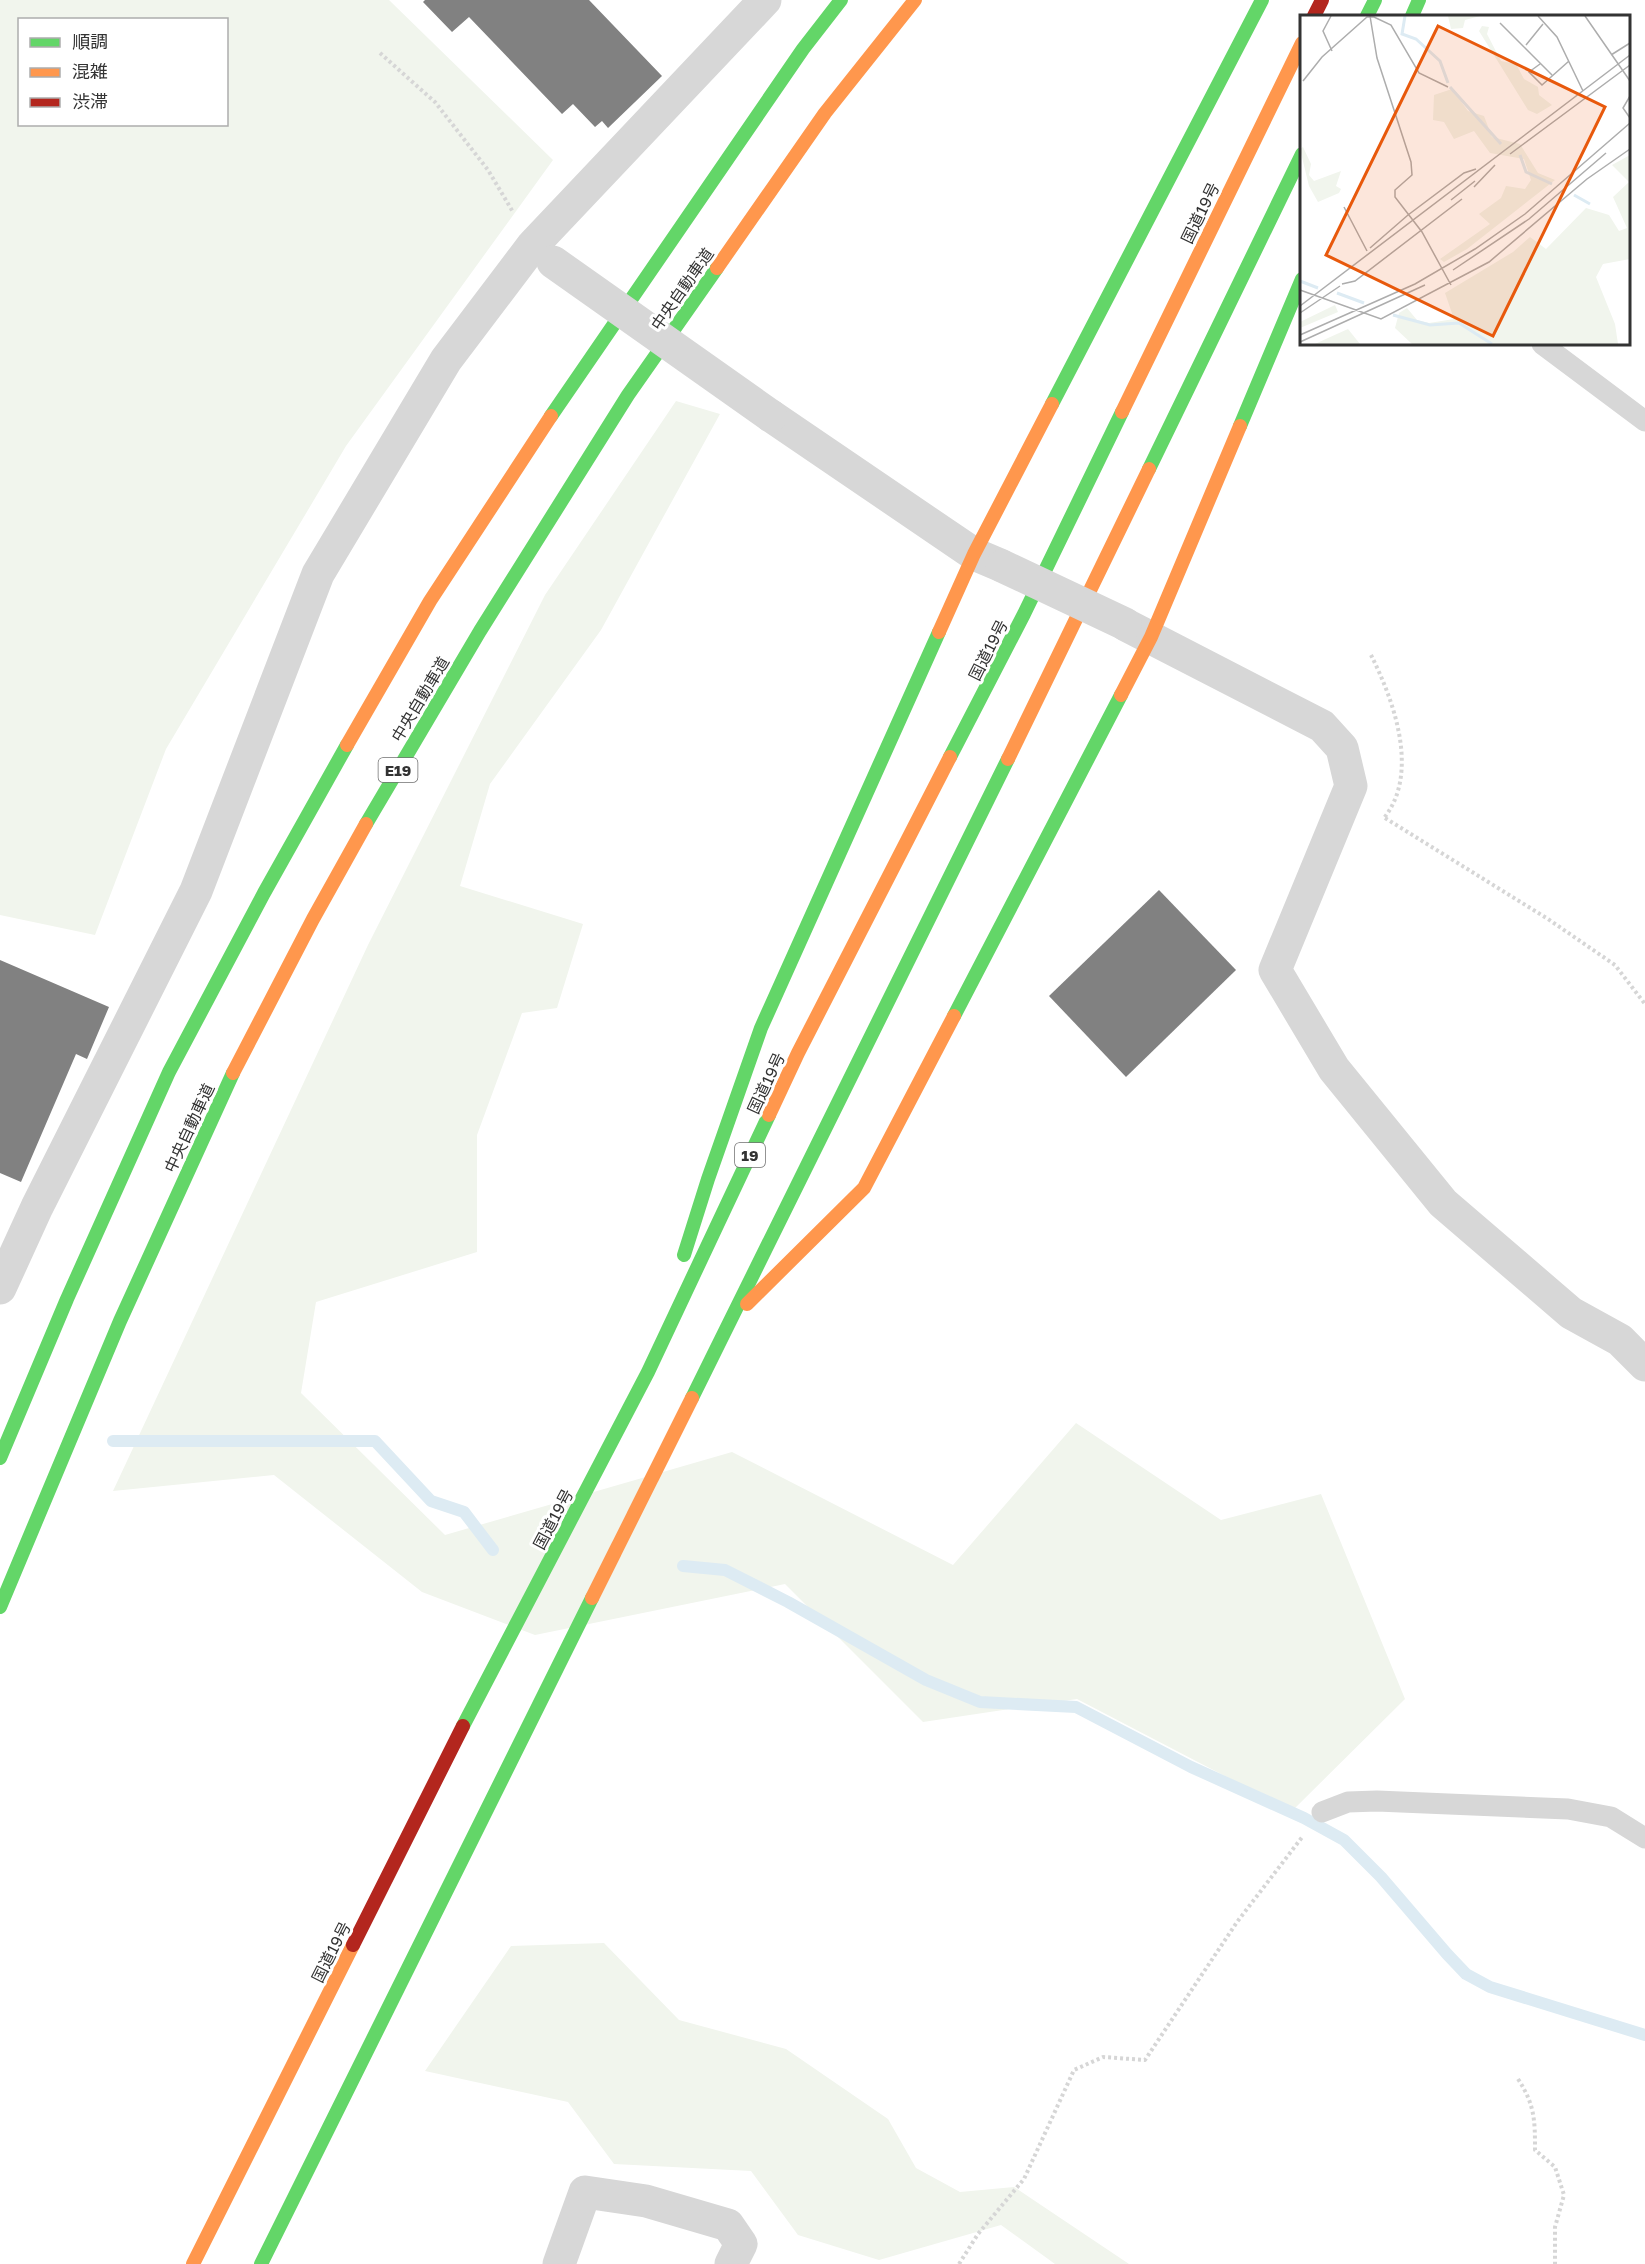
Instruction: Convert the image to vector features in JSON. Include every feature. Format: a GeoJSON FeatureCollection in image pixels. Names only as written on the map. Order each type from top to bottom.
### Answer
{"type":"FeatureCollection","features":[{"type":"Feature","properties":{"kind":"highway"},"geometry":{"type":"LineString","coordinates":[[0,1458],[67,1299],[169,1072],[264,893],[430,601],[539,433],[803,49],[841,0]]}},
{"type":"Feature","properties":{"kind":"highway","name":"中央自動車道"},"geometry":{"type":"LineString","coordinates":[[0,1607],[120,1321],[220,1098],[313,919],[391,781],[480,631],[628,395],[825,113],[915,0]]}},
{"type":"Feature","properties":{"kind":"highway"},"geometry":{"type":"LineString","coordinates":[[648,1372],[708,1179],[760,1028],[1262,0]]}},
{"type":"Feature","properties":{"kind":"highway"},"geometry":{"type":"LineString","coordinates":[[1314,15],[1322,0]]}},
{"type":"Feature","properties":{"kind":"highway"},"geometry":{"type":"LineString","coordinates":[[1368,15],[1375,0]]}},
{"type":"Feature","properties":{"kind":"highway"},"geometry":{"type":"LineString","coordinates":[[1412,15],[1419,0]]}},
{"type":"Feature","properties":{"kind":"highway","name":"国道19号"},"geometry":{"type":"LineString","coordinates":[[193,2264],[463,1727],[648,1372],[798,1053],[1024,614],[1300,47]]}},
{"type":"Feature","properties":{"kind":"highway"},"geometry":{"type":"LineString","coordinates":[[261,2264],[728,1324],[1300,158]]}},
{"type":"Feature","properties":{"kind":"highway"},"geometry":{"type":"LineString","coordinates":[[728,1324],[864,1188],[1138,631],[1300,283]]}},
{"type":"Feature","properties":{"kind":"street"},"geometry":{"type":"LineString","coordinates":[[0,1288],[196,891],[318,574],[446,360],[543,254],[765,0]]}},
{"type":"Feature","properties":{"kind":"street"},"geometry":{"type":"LineString","coordinates":[[543,254],[771,416],[988,560],[1138,631],[1322,726],[1342,748],[1351,786],[1275,970],[1334,1069],[1443,1203],[1571,1313],[1620,1340],[1645,1365]]}},
{"type":"Feature","properties":{"kind":"street"},"geometry":{"type":"LineString","coordinates":[[559,2264],[585,2192],[646,2201],[728,2224],[741,2244],[731,2264]]}},
{"type":"Feature","properties":{"kind":"lane"},"geometry":{"type":"LineString","coordinates":[[1543,345],[1645,421]]}},
{"type":"Feature","properties":{"kind":"lane"},"geometry":{"type":"LineString","coordinates":[[1322,1812],[1348,1802],[1377,1801],[1568,1809],[1611,1816],[1645,1838]]}},
{"type":"Feature","properties":{"kind":"path"},"geometry":{"type":"LineString","coordinates":[[380,53],[435,102],[488,170],[543,254]]}},
{"type":"Feature","properties":{"kind":"path"},"geometry":{"type":"LineString","coordinates":[[1371,655],[1384,681],[1398,724],[1402,771],[1398,792],[1385,818]]}},
{"type":"Feature","properties":{"kind":"path"},"geometry":{"type":"LineString","coordinates":[[1337,819],[1367,821],[1385,818],[1548,919],[1615,965],[1645,1004]]}},
{"type":"Feature","properties":{"kind":"path"},"geometry":{"type":"LineString","coordinates":[[959,2264],[978,2234],[1024,2179],[1074,2070],[1103,2057],[1146,2060],[1237,1922],[1303,1837]]}},
{"type":"Feature","properties":{"kind":"path"},"geometry":{"type":"LineString","coordinates":[[1518,2079],[1529,2095],[1535,2116],[1535,2150],[1555,2167],[1564,2195],[1555,2227],[1555,2264]]}},
{"type":"Feature","properties":{"kind":"shaded area"},"geometry":{"type":"Polygon","coordinates":[[[0,0],[389,0],[553,160],[346,446],[166,749],[95,935],[0,915],[0,0]]]}},
{"type":"Feature","properties":{"kind":"shaded area"},"geometry":{"type":"Polygon","coordinates":[[[676,401],[720,414],[601,630],[490,784],[460,886],[583,924],[557,1008],[522,1013],[477,1135],[477,1252],[316,1302],[301,1393],[445,1535],[732,1452],[953,1565],[1076,1423],[1221,1520],[1321,1494],[1405,1699],[1292,1811],[1077,1699],[923,1722],[785,1584],[535,1635],[422,1592],[274,1475],[113,1491],[368,945],[545,595],[676,401]]]}},
{"type":"Feature","properties":{"kind":"shaded area"},"geometry":{"type":"Polygon","coordinates":[[[604,1943],[679,2020],[786,2049],[888,2119],[916,2168],[960,2192],[1014,2187],[1129,2264],[1055,2264],[1001,2225],[879,2260],[798,2235],[751,2171],[614,2164],[568,2102],[425,2071],[511,1946],[604,1943]]]}},
{"type":"Feature","properties":{"kind":"building"},"geometry":{"type":"Polygon","coordinates":[[[425,0],[589,0],[662,76],[608,128],[602,121],[595,127],[573,104],[562,114],[469,17],[452,32],[423,2],[425,0]]]}},
{"type":"Feature","properties":{"kind":"building"},"geometry":{"type":"Polygon","coordinates":[[[1159,890],[1236,970],[1126,1077],[1049,996],[1159,890]]]}},
{"type":"Feature","properties":{"kind":"building"},"geometry":{"type":"Polygon","coordinates":[[[0,960],[109,1007],[87,1059],[76,1054],[21,1182],[0,1173],[0,960]]]}},
{"type":"Feature","properties":{"kind":"waterway"},"geometry":{"type":"LineString","coordinates":[[113,1441],[375,1441],[431,1501],[464,1512],[493,1550]]}},
{"type":"Feature","properties":{"kind":"waterway"},"geometry":{"type":"LineString","coordinates":[[683,1566],[725,1570],[788,1602],[926,1680],[980,1702],[1076,1707],[1191,1767],[1304,1818],[1344,1840],[1381,1877],[1466,1974],[1490,1987],[1645,2035]]}},
{"type":"Feature","properties":{"kind":"traffic: fast"},"geometry":{"type":"LineString","coordinates":[[551,416],[803,49],[841,0]]}},
{"type":"Feature","properties":{"kind":"traffic: fast"},"geometry":{"type":"LineString","coordinates":[[1052,404],[1262,0]]}},
{"type":"Feature","properties":{"kind":"traffic: fast"},"geometry":{"type":"LineString","coordinates":[[1368,15],[1375,0]]}},
{"type":"Feature","properties":{"kind":"traffic: fast"},"geometry":{"type":"LineString","coordinates":[[1412,15],[1419,0]]}},
{"type":"Feature","properties":{"kind":"traffic: fast"},"geometry":{"type":"LineString","coordinates":[[1149,469],[1300,158]]}},
{"type":"Feature","properties":{"kind":"traffic: fast"},"geometry":{"type":"LineString","coordinates":[[366,824],[480,631],[628,395],[717,268]]}},
{"type":"Feature","properties":{"kind":"traffic: fast"},"geometry":{"type":"LineString","coordinates":[[1240,426],[1300,284]]}},
{"type":"Feature","properties":{"kind":"traffic: fast"},"geometry":{"type":"LineString","coordinates":[[950,757],[1024,614],[1122,412]]}},
{"type":"Feature","properties":{"kind":"traffic: fast"},"geometry":{"type":"LineString","coordinates":[[684,1255],[761,1028],[939,632]]}},
{"type":"Feature","properties":{"kind":"traffic: fast"},"geometry":{"type":"LineString","coordinates":[[954,1016],[1121,695]]}},
{"type":"Feature","properties":{"kind":"traffic: fast"},"geometry":{"type":"LineString","coordinates":[[0,1458],[67,1299],[169,1072],[264,893],[347,745]]}},
{"type":"Feature","properties":{"kind":"traffic: fast"},"geometry":{"type":"LineString","coordinates":[[692,1398],[1008,759]]}},
{"type":"Feature","properties":{"kind":"traffic: fast"},"geometry":{"type":"LineString","coordinates":[[0,1607],[120,1321],[233,1073]]}},
{"type":"Feature","properties":{"kind":"traffic: fast"},"geometry":{"type":"LineString","coordinates":[[463,1726],[648,1372],[769,1115]]}},
{"type":"Feature","properties":{"kind":"traffic: fast"},"geometry":{"type":"LineString","coordinates":[[261,2264],[592,1598]]}},
{"type":"Feature","properties":{"kind":"traffic: slow"},"geometry":{"type":"LineString","coordinates":[[717,268],[825,113],[915,0]]}},
{"type":"Feature","properties":{"kind":"traffic: slow"},"geometry":{"type":"LineString","coordinates":[[1122,412],[1300,47]]}},
{"type":"Feature","properties":{"kind":"traffic: slow"},"geometry":{"type":"LineString","coordinates":[[939,632],[974,554],[1052,404]]}},
{"type":"Feature","properties":{"kind":"traffic: slow"},"geometry":{"type":"LineString","coordinates":[[347,745],[430,601],[551,416]]}},
{"type":"Feature","properties":{"kind":"traffic: slow"},"geometry":{"type":"LineString","coordinates":[[1121,695],[1151,637],[1240,426]]}},
{"type":"Feature","properties":{"kind":"traffic: slow"},"geometry":{"type":"LineString","coordinates":[[1008,759],[1149,469]]}},
{"type":"Feature","properties":{"kind":"traffic: slow"},"geometry":{"type":"LineString","coordinates":[[769,1115],[798,1053],[950,757]]}},
{"type":"Feature","properties":{"kind":"traffic: slow"},"geometry":{"type":"LineString","coordinates":[[233,1073],[313,919],[366,824]]}},
{"type":"Feature","properties":{"kind":"traffic: slow"},"geometry":{"type":"LineString","coordinates":[[747,1304],[864,1188],[954,1016]]}},
{"type":"Feature","properties":{"kind":"traffic: slow"},"geometry":{"type":"LineString","coordinates":[[592,1598],[692,1398]]}},
{"type":"Feature","properties":{"kind":"traffic: slow"},"geometry":{"type":"LineString","coordinates":[[193,2264],[353,1945]]}},
{"type":"Feature","properties":{"kind":"traffic: jam"},"geometry":{"type":"LineString","coordinates":[[1314,15],[1322,0]]}},
{"type":"Feature","properties":{"kind":"traffic: jam"},"geometry":{"type":"LineString","coordinates":[[353,1945],[463,1726]]}}]}
